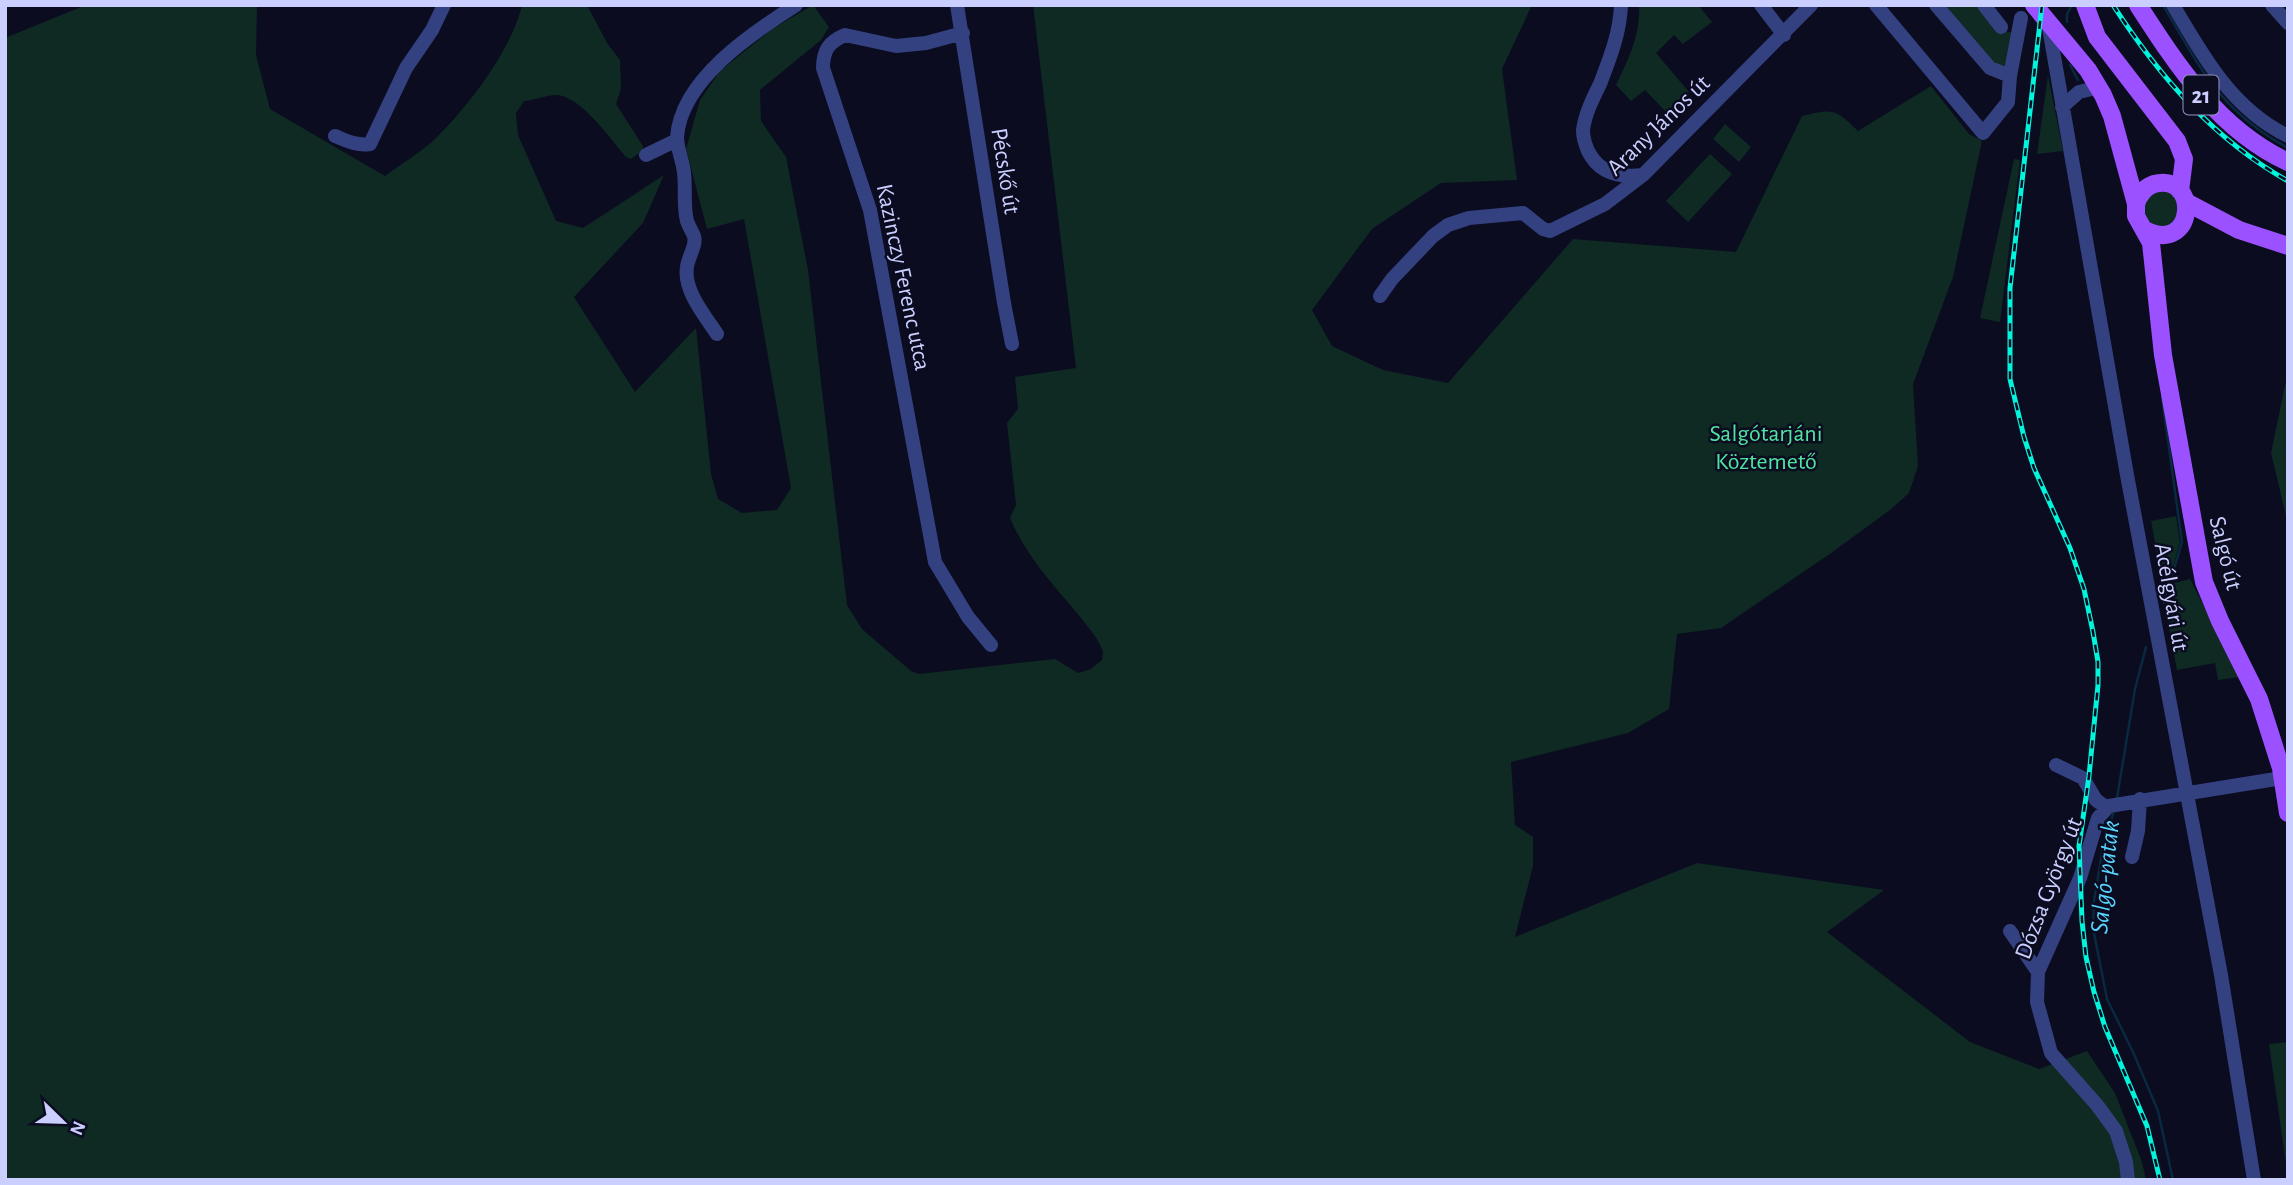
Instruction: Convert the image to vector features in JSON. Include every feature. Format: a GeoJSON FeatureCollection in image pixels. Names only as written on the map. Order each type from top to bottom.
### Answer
{"type":"FeatureCollection","features":[{"type":"Feature","properties":{"kind":"main road"},"geometry":{"type":"LineString","coordinates":[[2034,5],[2100,87],[2117,134],[2136,204],[2136,216],[2151,243],[2156,294]]}},
{"type":"Feature","properties":{"kind":"main road"},"geometry":{"type":"LineString","coordinates":[[2085,5],[2097,37],[2166,126],[2183,154],[2183,197],[2186,215],[2160,263],[2156,294]]}},
{"type":"Feature","properties":{"kind":"main road","name":"21"},"geometry":{"type":"LineString","coordinates":[[2138,5],[2182,72],[2208,103],[2256,144],[2288,162]]}},
{"type":"Feature","properties":{"kind":"main road"},"geometry":{"type":"LineString","coordinates":[[2136,204],[2142,192],[2159,184],[2172,170],[2176,156],[2175,146],[2166,126]]}},
{"type":"Feature","properties":{"kind":"main road"},"geometry":{"type":"LineString","coordinates":[[2117,134],[2135,168],[2159,184],[2173,186],[2183,197],[2239,230]]}},
{"type":"Feature","properties":{"kind":"main road"},"geometry":{"type":"LineString","coordinates":[[2145,230],[2161,235],[2177,228],[2207,224],[2239,230],[2288,246]]}},
{"type":"Feature","properties":{"kind":"main road","name":"Salgó út"},"geometry":{"type":"LineString","coordinates":[[2156,294],[2163,355],[2204,582],[2220,621],[2259,699],[2273,740],[2288,813]]}},
{"type":"Feature","properties":{"kind":"street"},"geometry":{"type":"LineString","coordinates":[[335,136],[352,143],[370,144],[406,68],[432,30],[444,5]]}},
{"type":"Feature","properties":{"kind":"street"},"geometry":{"type":"LineString","coordinates":[[717,334],[700,310],[688,282],[687,265],[695,240],[685,207],[684,166],[677,140],[683,113],[700,83],[762,28],[796,5]]}},
{"type":"Feature","properties":{"kind":"street","name":"Pécskő út"},"geometry":{"type":"LineString","coordinates":[[957,5],[1012,344]]}},
{"type":"Feature","properties":{"kind":"street"},"geometry":{"type":"LineString","coordinates":[[1621,5],[1615,45],[1583,131],[1594,164],[1620,176],[1643,175]]}},
{"type":"Feature","properties":{"kind":"street"},"geometry":{"type":"LineString","coordinates":[[1761,5],[1784,35]]}},
{"type":"Feature","properties":{"kind":"street","name":"Arany János út"},"geometry":{"type":"LineString","coordinates":[[1380,296],[1392,279],[1433,236],[1448,225],[1469,218],[1523,213],[1543,229],[1550,231],[1617,196],[1643,175],[1811,5]]}},
{"type":"Feature","properties":{"kind":"street"},"geometry":{"type":"LineString","coordinates":[[1876,5],[1987,129],[2008,102],[2021,18]]}},
{"type":"Feature","properties":{"kind":"street"},"geometry":{"type":"LineString","coordinates":[[1936,5],[1990,68],[2010,76]]}},
{"type":"Feature","properties":{"kind":"street"},"geometry":{"type":"LineString","coordinates":[[1984,5],[2001,27]]}},
{"type":"Feature","properties":{"kind":"street"},"geometry":{"type":"LineString","coordinates":[[2173,5],[2216,76],[2251,111],[2288,136]]}},
{"type":"Feature","properties":{"kind":"street"},"geometry":{"type":"LineString","coordinates":[[2272,5],[2288,23]]}},
{"type":"Feature","properties":{"kind":"street","name":"Acélgyári út"},"geometry":{"type":"LineString","coordinates":[[2048,22],[2162,670],[2221,975],[2255,1180]]}},
{"type":"Feature","properties":{"kind":"street","name":"Kazinczy Ferenc utca"},"geometry":{"type":"LineString","coordinates":[[963,33],[938,40],[896,46],[844,36],[828,46],[823,68],[870,210],[935,562],[968,617],[991,645]]}},
{"type":"Feature","properties":{"kind":"street"},"geometry":{"type":"LineString","coordinates":[[2062,107],[2079,92],[2100,87]]}},
{"type":"Feature","properties":{"kind":"street"},"geometry":{"type":"LineString","coordinates":[[646,155],[677,140]]}},
{"type":"Feature","properties":{"kind":"street"},"geometry":{"type":"LineString","coordinates":[[1606,171],[1616,187],[1617,196]]}},
{"type":"Feature","properties":{"kind":"street"},"geometry":{"type":"LineString","coordinates":[[2056,765],[2083,778],[2096,800],[2113,805],[2282,778]]}},
{"type":"Feature","properties":{"kind":"street"},"geometry":{"type":"LineString","coordinates":[[2132,858],[2138,831],[2140,799]]}},
{"type":"Feature","properties":{"kind":"street","name":"Dózsa György út"},"geometry":{"type":"LineString","coordinates":[[2113,805],[2098,818],[2085,864],[2038,972],[2037,1002],[2044,1036],[2051,1053],[2097,1105],[2116,1132],[2126,1162],[2128,1180]]}},
{"type":"Feature","properties":{"kind":"street"},"geometry":{"type":"LineString","coordinates":[[2010,931],[2038,972]]}},
{"type":"Feature","properties":{"kind":"green space","name":"Salgótarjáni Köztemető"},"geometry":{"type":"Polygon","coordinates":[[[86,5],[257,5],[256,55],[270,109],[385,176],[431,142],[462,109],[499,58],[517,22],[522,5],[587,5],[607,43],[620,60],[621,88],[616,104],[643,146],[642,151],[631,159],[626,157],[586,111],[576,103],[557,95],[524,101],[516,113],[518,135],[556,221],[583,228],[664,175],[643,223],[574,297],[635,392],[696,328],[711,474],[718,499],[742,513],[777,510],[791,488],[744,219],[707,229],[686,149],[700,100],[720,71],[772,29],[813,5],[829,27],[821,40],[760,90],[761,121],[786,157],[808,270],[847,605],[862,629],[911,671],[919,674],[1055,659],[1078,673],[1091,669],[1102,660],[1103,651],[1097,639],[1039,567],[1010,518],[1016,505],[1007,423],[1018,409],[1015,377],[1076,368],[1033,5],[1532,5],[1502,69],[1517,180],[1441,183],[1372,229],[1312,310],[1332,346],[1383,370],[1448,383],[1573,239],[1736,252],[1802,116],[1833,112],[1858,131],[1931,86],[1969,134],[1982,141],[1953,277],[1913,384],[1918,466],[1909,493],[1831,553],[1721,628],[1677,634],[1669,709],[1628,733],[1511,762],[1515,825],[1533,837],[1533,866],[1515,937],[1697,863],[1884,890],[1827,932],[1970,1042],[2039,1069],[2087,1051],[2115,1093],[2142,1162],[2146,1180],[5,1180],[5,38],[86,5]]]}},
{"type":"Feature","properties":{"kind":"green space"},"geometry":{"type":"Polygon","coordinates":[[[1639,5],[1698,5],[1712,22],[1683,44],[1674,35],[1656,53],[1689,92],[1666,112],[1645,90],[1631,101],[1616,85],[1636,36],[1639,5]]]}},
{"type":"Feature","properties":{"kind":"green space"},"geometry":{"type":"Polygon","coordinates":[[[1941,5],[1978,5],[2003,31],[2014,33],[2008,67],[1995,67],[1941,5]]]}},
{"type":"Feature","properties":{"kind":"green space"},"geometry":{"type":"Polygon","coordinates":[[[2048,75],[2063,151],[2037,154],[2048,75]]]}},
{"type":"Feature","properties":{"kind":"green space"},"geometry":{"type":"Polygon","coordinates":[[[1725,124],[1751,147],[1739,162],[1713,139],[1725,124]]]}},
{"type":"Feature","properties":{"kind":"green space"},"geometry":{"type":"Polygon","coordinates":[[[1710,154],[1732,174],[1688,222],[1666,201],[1710,154]]]}},
{"type":"Feature","properties":{"kind":"green space"},"geometry":{"type":"Polygon","coordinates":[[[2014,159],[2020,160],[2000,322],[1980,318],[2014,159]]]}},
{"type":"Feature","properties":{"kind":"green space"},"geometry":{"type":"Polygon","coordinates":[[[2165,183],[2187,215],[2153,234],[2137,199],[2165,183]]]}},
{"type":"Feature","properties":{"kind":"green space"},"geometry":{"type":"Polygon","coordinates":[[[2288,371],[2288,524],[2271,453],[2288,371]]]}},
{"type":"Feature","properties":{"kind":"green space"},"geometry":{"type":"Polygon","coordinates":[[[2176,516],[2180,542],[2165,596],[2151,521],[2176,516]]]}},
{"type":"Feature","properties":{"kind":"green space"},"geometry":{"type":"Polygon","coordinates":[[[2190,579],[2240,677],[2218,680],[2215,663],[2177,670],[2167,616],[2175,583],[2190,579]]]}},
{"type":"Feature","properties":{"kind":"green space"},"geometry":{"type":"Polygon","coordinates":[[[2288,1042],[2288,1164],[2286,1164],[2269,1044],[2288,1042]]]}},
{"type":"Feature","properties":{"kind":"waterway","name":"Salgó-patak"},"geometry":{"type":"LineString","coordinates":[[2067,22],[2067,14],[2072,5]]}},
{"type":"Feature","properties":{"kind":"waterway"},"geometry":{"type":"LineString","coordinates":[[2163,5],[2214,87],[2245,119],[2288,148]]}},
{"type":"Feature","properties":{"kind":"waterway","name":"Salgó-patak"},"geometry":{"type":"LineString","coordinates":[[2070,65],[2078,80]]}},
{"type":"Feature","properties":{"kind":"waterway","name":"Salgó-patak"},"geometry":{"type":"LineString","coordinates":[[2162,397],[2182,542],[2164,603]]}},
{"type":"Feature","properties":{"kind":"waterway","name":"Salgó-patak"},"geometry":{"type":"LineString","coordinates":[[2117,798],[2135,689],[2146,647]]}},
{"type":"Feature","properties":{"kind":"waterway","name":"Salgó-patak"},"geometry":{"type":"LineString","coordinates":[[2114,811],[2103,847],[2094,901],[2093,928],[2107,999],[2158,1111],[2173,1180]]}},
{"type":"Feature","properties":{"kind":"railway"},"geometry":{"type":"LineString","coordinates":[[2042,5],[2010,288],[2010,379],[2034,468],[2070,548],[2084,589],[2093,632],[2098,662],[2098,685],[2079,846],[2086,957],[2105,1027],[2147,1126],[2160,1180]]}},
{"type":"Feature","properties":{"kind":"railway"},"geometry":{"type":"LineString","coordinates":[[2113,5],[2149,57],[2190,104],[2235,146],[2288,181]]}}]}
